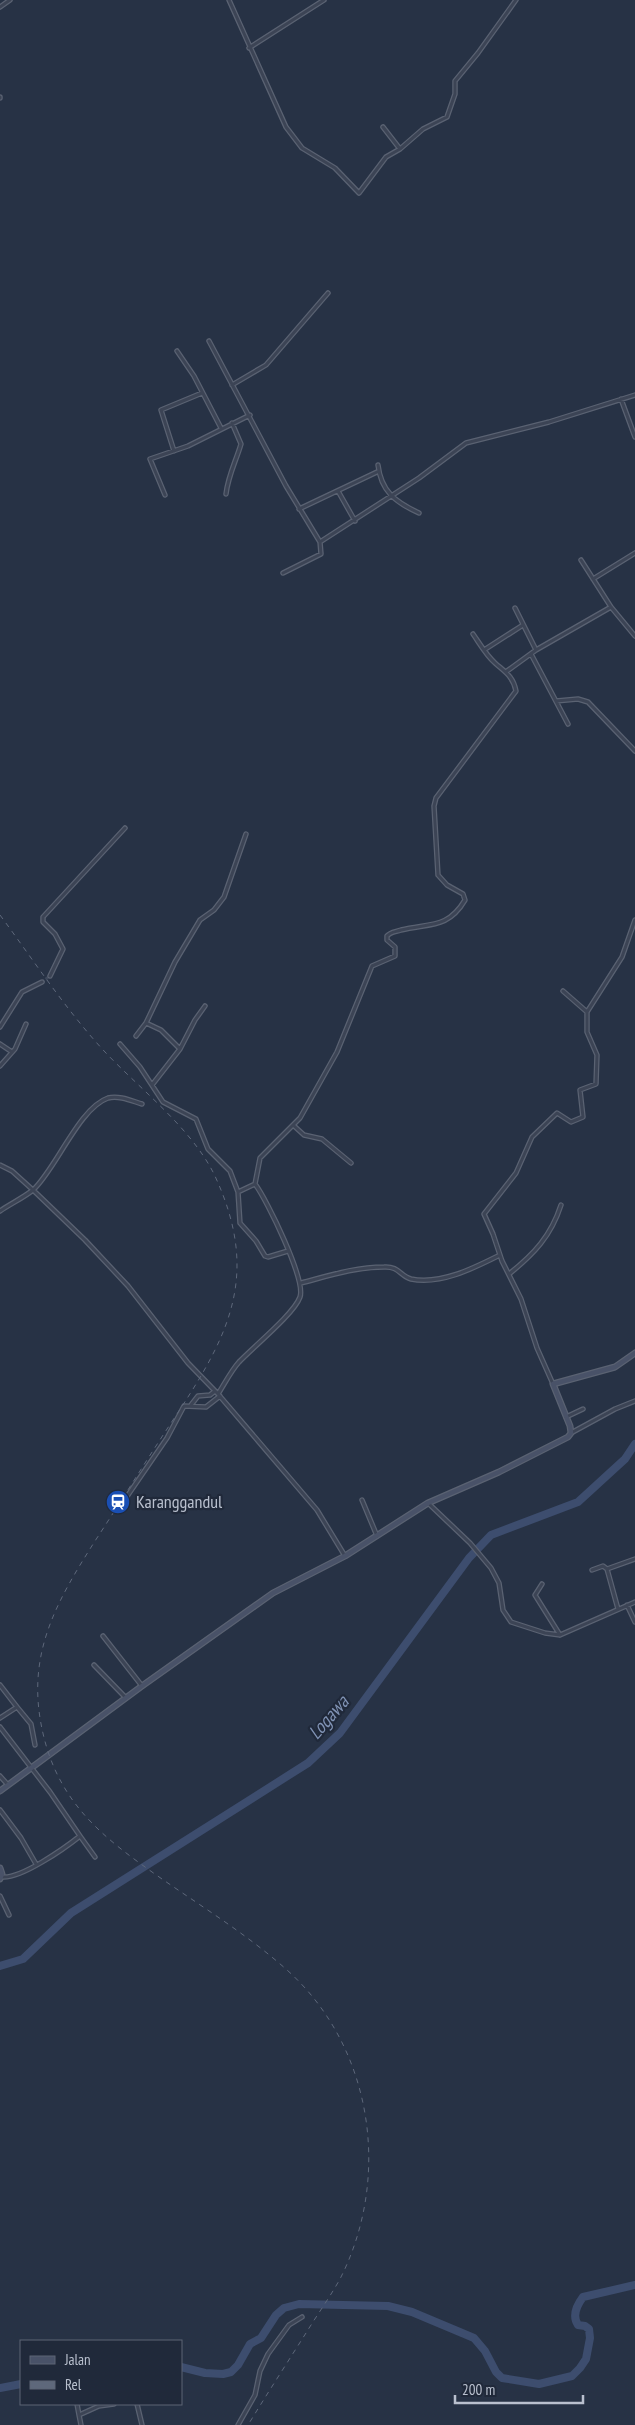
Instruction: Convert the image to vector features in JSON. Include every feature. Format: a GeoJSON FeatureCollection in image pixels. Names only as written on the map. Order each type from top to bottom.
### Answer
{"type":"FeatureCollection","features":[{"type":"Feature","properties":{"kind":"main road"},"geometry":{"type":"LineString","coordinates":[[0,1791],[267,1597],[345,1556],[428,1503],[499,1472],[568,1437],[571,1433],[553,1384],[609,1369],[625,1361],[635,1353]]}},
{"type":"Feature","properties":{"kind":"main road"},"geometry":{"type":"LineString","coordinates":[[0,1868],[1,1878]]}},
{"type":"Feature","properties":{"kind":"street"},"geometry":{"type":"LineString","coordinates":[[0,7],[10,0]]}},
{"type":"Feature","properties":{"kind":"street"},"geometry":{"type":"LineString","coordinates":[[229,0],[286,127],[302,148],[335,168],[357,192],[362,192],[370,176],[386,157],[400,149],[423,129],[447,117],[455,94],[455,81],[478,53],[516,0]]}},
{"type":"Feature","properties":{"kind":"street"},"geometry":{"type":"LineString","coordinates":[[249,48],[324,0]]}},
{"type":"Feature","properties":{"kind":"street"},"geometry":{"type":"LineString","coordinates":[[383,127],[400,149]]}},
{"type":"Feature","properties":{"kind":"street"},"geometry":{"type":"LineString","coordinates":[[232,385],[266,365],[328,293]]}},
{"type":"Feature","properties":{"kind":"street"},"geometry":{"type":"LineString","coordinates":[[209,340],[300,509],[320,542],[321,554],[284,573]]}},
{"type":"Feature","properties":{"kind":"street"},"geometry":{"type":"LineString","coordinates":[[178,351],[221,428]]}},
{"type":"Feature","properties":{"kind":"street"},"geometry":{"type":"LineString","coordinates":[[174,451],[161,410],[202,393]]}},
{"type":"Feature","properties":{"kind":"street"},"geometry":{"type":"LineString","coordinates":[[320,542],[355,521],[466,443],[549,422],[635,395]]}},
{"type":"Feature","properties":{"kind":"street"},"geometry":{"type":"LineString","coordinates":[[621,398],[635,437]]}},
{"type":"Feature","properties":{"kind":"street"},"geometry":{"type":"LineString","coordinates":[[165,495],[149,460],[188,446],[250,415]]}},
{"type":"Feature","properties":{"kind":"street"},"geometry":{"type":"LineString","coordinates":[[226,494],[228,478],[234,470],[235,459],[241,444],[232,423]]}},
{"type":"Feature","properties":{"kind":"street"},"geometry":{"type":"LineString","coordinates":[[378,465],[378,472],[391,496],[404,506],[419,513]]}},
{"type":"Feature","properties":{"kind":"street"},"geometry":{"type":"LineString","coordinates":[[300,509],[378,472]]}},
{"type":"Feature","properties":{"kind":"street"},"geometry":{"type":"LineString","coordinates":[[338,491],[355,521]]}},
{"type":"Feature","properties":{"kind":"street"},"geometry":{"type":"LineString","coordinates":[[593,579],[635,553]]}},
{"type":"Feature","properties":{"kind":"street"},"geometry":{"type":"LineString","coordinates":[[581,560],[635,636]]}},
{"type":"Feature","properties":{"kind":"street"},"geometry":{"type":"LineString","coordinates":[[507,671],[536,650],[612,606]]}},
{"type":"Feature","properties":{"kind":"street"},"geometry":{"type":"LineString","coordinates":[[514,608],[536,650]]}},
{"type":"Feature","properties":{"kind":"street"},"geometry":{"type":"LineString","coordinates":[[483,650],[523,625]]}},
{"type":"Feature","properties":{"kind":"street"},"geometry":{"type":"LineString","coordinates":[[117,1511],[167,1438],[184,1406],[191,1405],[206,1408],[218,1394],[238,1363],[298,1301],[301,1292],[300,1283],[267,1202],[255,1184],[260,1158],[300,1118],[337,1052],[372,966],[395,956],[395,947],[388,940],[387,936],[406,929],[435,925],[449,919],[460,909],[465,900],[463,894],[447,885],[438,874],[434,806],[436,798],[516,693],[515,685],[507,671],[496,664],[483,650],[473,634]]}},
{"type":"Feature","properties":{"kind":"street"},"geometry":{"type":"LineString","coordinates":[[531,654],[568,724]]}},
{"type":"Feature","properties":{"kind":"street"},"geometry":{"type":"LineString","coordinates":[[556,701],[578,699],[588,702],[635,750]]}},
{"type":"Feature","properties":{"kind":"street"},"geometry":{"type":"LineString","coordinates":[[50,976],[63,949],[55,934],[43,922],[43,917],[125,828]]}},
{"type":"Feature","properties":{"kind":"street"},"geometry":{"type":"LineString","coordinates":[[136,1036],[146,1022],[175,962],[200,920],[214,910],[224,897],[246,834]]}},
{"type":"Feature","properties":{"kind":"street"},"geometry":{"type":"LineString","coordinates":[[553,1384],[537,1348],[521,1299],[500,1255],[494,1234],[484,1217],[485,1212],[516,1173],[532,1137],[557,1113],[572,1122],[582,1118],[580,1090],[596,1084],[598,1055],[587,1032],[586,1012],[622,957],[635,920]]}},
{"type":"Feature","properties":{"kind":"street"},"geometry":{"type":"LineString","coordinates":[[0,1027],[22,992],[42,982]]}},
{"type":"Feature","properties":{"kind":"street"},"geometry":{"type":"LineString","coordinates":[[563,991],[586,1012]]}},
{"type":"Feature","properties":{"kind":"street"},"geometry":{"type":"LineString","coordinates":[[152,1085],[180,1050],[198,1014],[205,1006]]}},
{"type":"Feature","properties":{"kind":"street"},"geometry":{"type":"LineString","coordinates":[[146,1022],[161,1030],[180,1050]]}},
{"type":"Feature","properties":{"kind":"street"},"geometry":{"type":"LineString","coordinates":[[0,1066],[12,1052],[26,1024]]}},
{"type":"Feature","properties":{"kind":"street"},"geometry":{"type":"LineString","coordinates":[[0,1044],[12,1052]]}},
{"type":"Feature","properties":{"kind":"street"},"geometry":{"type":"LineString","coordinates":[[120,1044],[140,1067],[167,1106],[196,1119],[208,1149],[230,1172],[238,1192],[240,1223],[256,1241],[265,1256],[288,1252]]}},
{"type":"Feature","properties":{"kind":"street"},"geometry":{"type":"LineString","coordinates":[[0,1211],[33,1190],[76,1129],[100,1103],[106,1099],[119,1097],[142,1104]]}},
{"type":"Feature","properties":{"kind":"street"},"geometry":{"type":"LineString","coordinates":[[293,1125],[304,1135],[322,1139],[351,1163]]}},
{"type":"Feature","properties":{"kind":"street"},"geometry":{"type":"LineString","coordinates":[[0,1165],[12,1171],[86,1240],[128,1286],[188,1363],[218,1394],[317,1510],[345,1556]]}},
{"type":"Feature","properties":{"kind":"street"},"geometry":{"type":"LineString","coordinates":[[238,1192],[255,1184]]}},
{"type":"Feature","properties":{"kind":"street"},"geometry":{"type":"LineString","coordinates":[[509,1274],[541,1245],[551,1231],[561,1205]]}},
{"type":"Feature","properties":{"kind":"street"},"geometry":{"type":"LineString","coordinates":[[300,1283],[354,1269],[386,1267],[396,1268],[410,1279],[434,1279],[473,1268],[500,1255]]}},
{"type":"Feature","properties":{"kind":"street"},"geometry":{"type":"LineString","coordinates":[[191,1405],[198,1396],[218,1394]]}},
{"type":"Feature","properties":{"kind":"street"},"geometry":{"type":"LineString","coordinates":[[571,1433],[615,1409],[635,1401]]}},
{"type":"Feature","properties":{"kind":"street"},"geometry":{"type":"LineString","coordinates":[[566,1416],[583,1409]]}},
{"type":"Feature","properties":{"kind":"street"},"geometry":{"type":"LineString","coordinates":[[362,1500],[377,1536]]}},
{"type":"Feature","properties":{"kind":"street"},"geometry":{"type":"LineString","coordinates":[[428,1503],[485,1560],[499,1583],[503,1610],[507,1619],[517,1625],[545,1633],[560,1634],[574,1630],[635,1602]]}},
{"type":"Feature","properties":{"kind":"street"},"geometry":{"type":"LineString","coordinates":[[607,1569],[635,1559]]}},
{"type":"Feature","properties":{"kind":"street"},"geometry":{"type":"LineString","coordinates":[[592,1570],[603,1566],[607,1569],[618,1609]]}},
{"type":"Feature","properties":{"kind":"street"},"geometry":{"type":"LineString","coordinates":[[542,1584],[535,1595],[560,1634]]}},
{"type":"Feature","properties":{"kind":"street"},"geometry":{"type":"LineString","coordinates":[[627,1605],[635,1622]]}},
{"type":"Feature","properties":{"kind":"street"},"geometry":{"type":"LineString","coordinates":[[102,1636],[142,1686]]}},
{"type":"Feature","properties":{"kind":"street"},"geometry":{"type":"LineString","coordinates":[[94,1665],[126,1698]]}},
{"type":"Feature","properties":{"kind":"street"},"geometry":{"type":"LineString","coordinates":[[0,1685],[31,1724],[35,1745]]}},
{"type":"Feature","properties":{"kind":"street"},"geometry":{"type":"LineString","coordinates":[[0,1718],[17,1707]]}},
{"type":"Feature","properties":{"kind":"street"},"geometry":{"type":"LineString","coordinates":[[0,1727],[95,1856]]}},
{"type":"Feature","properties":{"kind":"street"},"geometry":{"type":"LineString","coordinates":[[0,1776],[8,1786]]}},
{"type":"Feature","properties":{"kind":"street"},"geometry":{"type":"LineString","coordinates":[[0,1810],[21,1838],[36,1864]]}},
{"type":"Feature","properties":{"kind":"street"},"geometry":{"type":"LineString","coordinates":[[1,1878],[11,1876],[36,1864],[80,1836]]}},
{"type":"Feature","properties":{"kind":"street"},"geometry":{"type":"LineString","coordinates":[[0,1896],[9,1915]]}},
{"type":"Feature","properties":{"kind":"street"},"geometry":{"type":"LineString","coordinates":[[238,2425],[255,2395],[260,2371],[268,2354],[289,2325],[302,2317]]}},
{"type":"Feature","properties":{"kind":"street"},"geometry":{"type":"LineString","coordinates":[[77,2405],[81,2425]]}},
{"type":"Feature","properties":{"kind":"street"},"geometry":{"type":"LineString","coordinates":[[80,2415],[99,2406],[106,2405]]}},
{"type":"Feature","properties":{"kind":"street"},"geometry":{"type":"LineString","coordinates":[[137,2405],[142,2425]]}},
{"type":"Feature","properties":{"kind":"waterway","name":"Logawa"},"geometry":{"type":"LineString","coordinates":[[0,1966],[23,1959],[71,1913],[308,1763],[340,1733],[469,1558],[491,1535],[578,1502],[625,1459],[635,1444]]}},
{"type":"Feature","properties":{"kind":"waterway"},"geometry":{"type":"LineString","coordinates":[[182,2367],[205,2373],[223,2374],[231,2372],[238,2365],[250,2344],[261,2338],[276,2315],[284,2308],[299,2304],[388,2306],[412,2312],[474,2338],[485,2351],[496,2372],[502,2378],[539,2384],[572,2376],[586,2359],[590,2338],[589,2329],[578,2325],[575,2318],[577,2307],[583,2297],[635,2285]]}},
{"type":"Feature","properties":{"kind":"waterway"},"geometry":{"type":"LineString","coordinates":[[0,2388],[20,2384]]}},
{"type":"Feature","properties":{"kind":"tunnel"},"geometry":{"type":"LineString","coordinates":[[42,982],[50,976]]}},
{"type":"Feature","properties":{"kind":"railway"},"geometry":{"type":"LineString","coordinates":[[0,915],[91,1036],[179,1125],[204,1157],[214,1174],[229,1211],[236,1245],[237,1276],[232,1306],[222,1335],[190,1394],[95,1541],[59,1604],[43,1646],[39,1669],[38,1693],[40,1718],[46,1746],[56,1771],[68,1793],[82,1812],[118,1847],[242,1934],[287,1970],[316,2001],[339,2036],[355,2075],[365,2115],[369,2157],[366,2199],[356,2240],[336,2286],[248,2425]]}},
{"type":"Feature","properties":{"kind":"place","name":"Karanggandul"},"geometry":{"type":"Point","coordinates":[118,1502]}}]}
